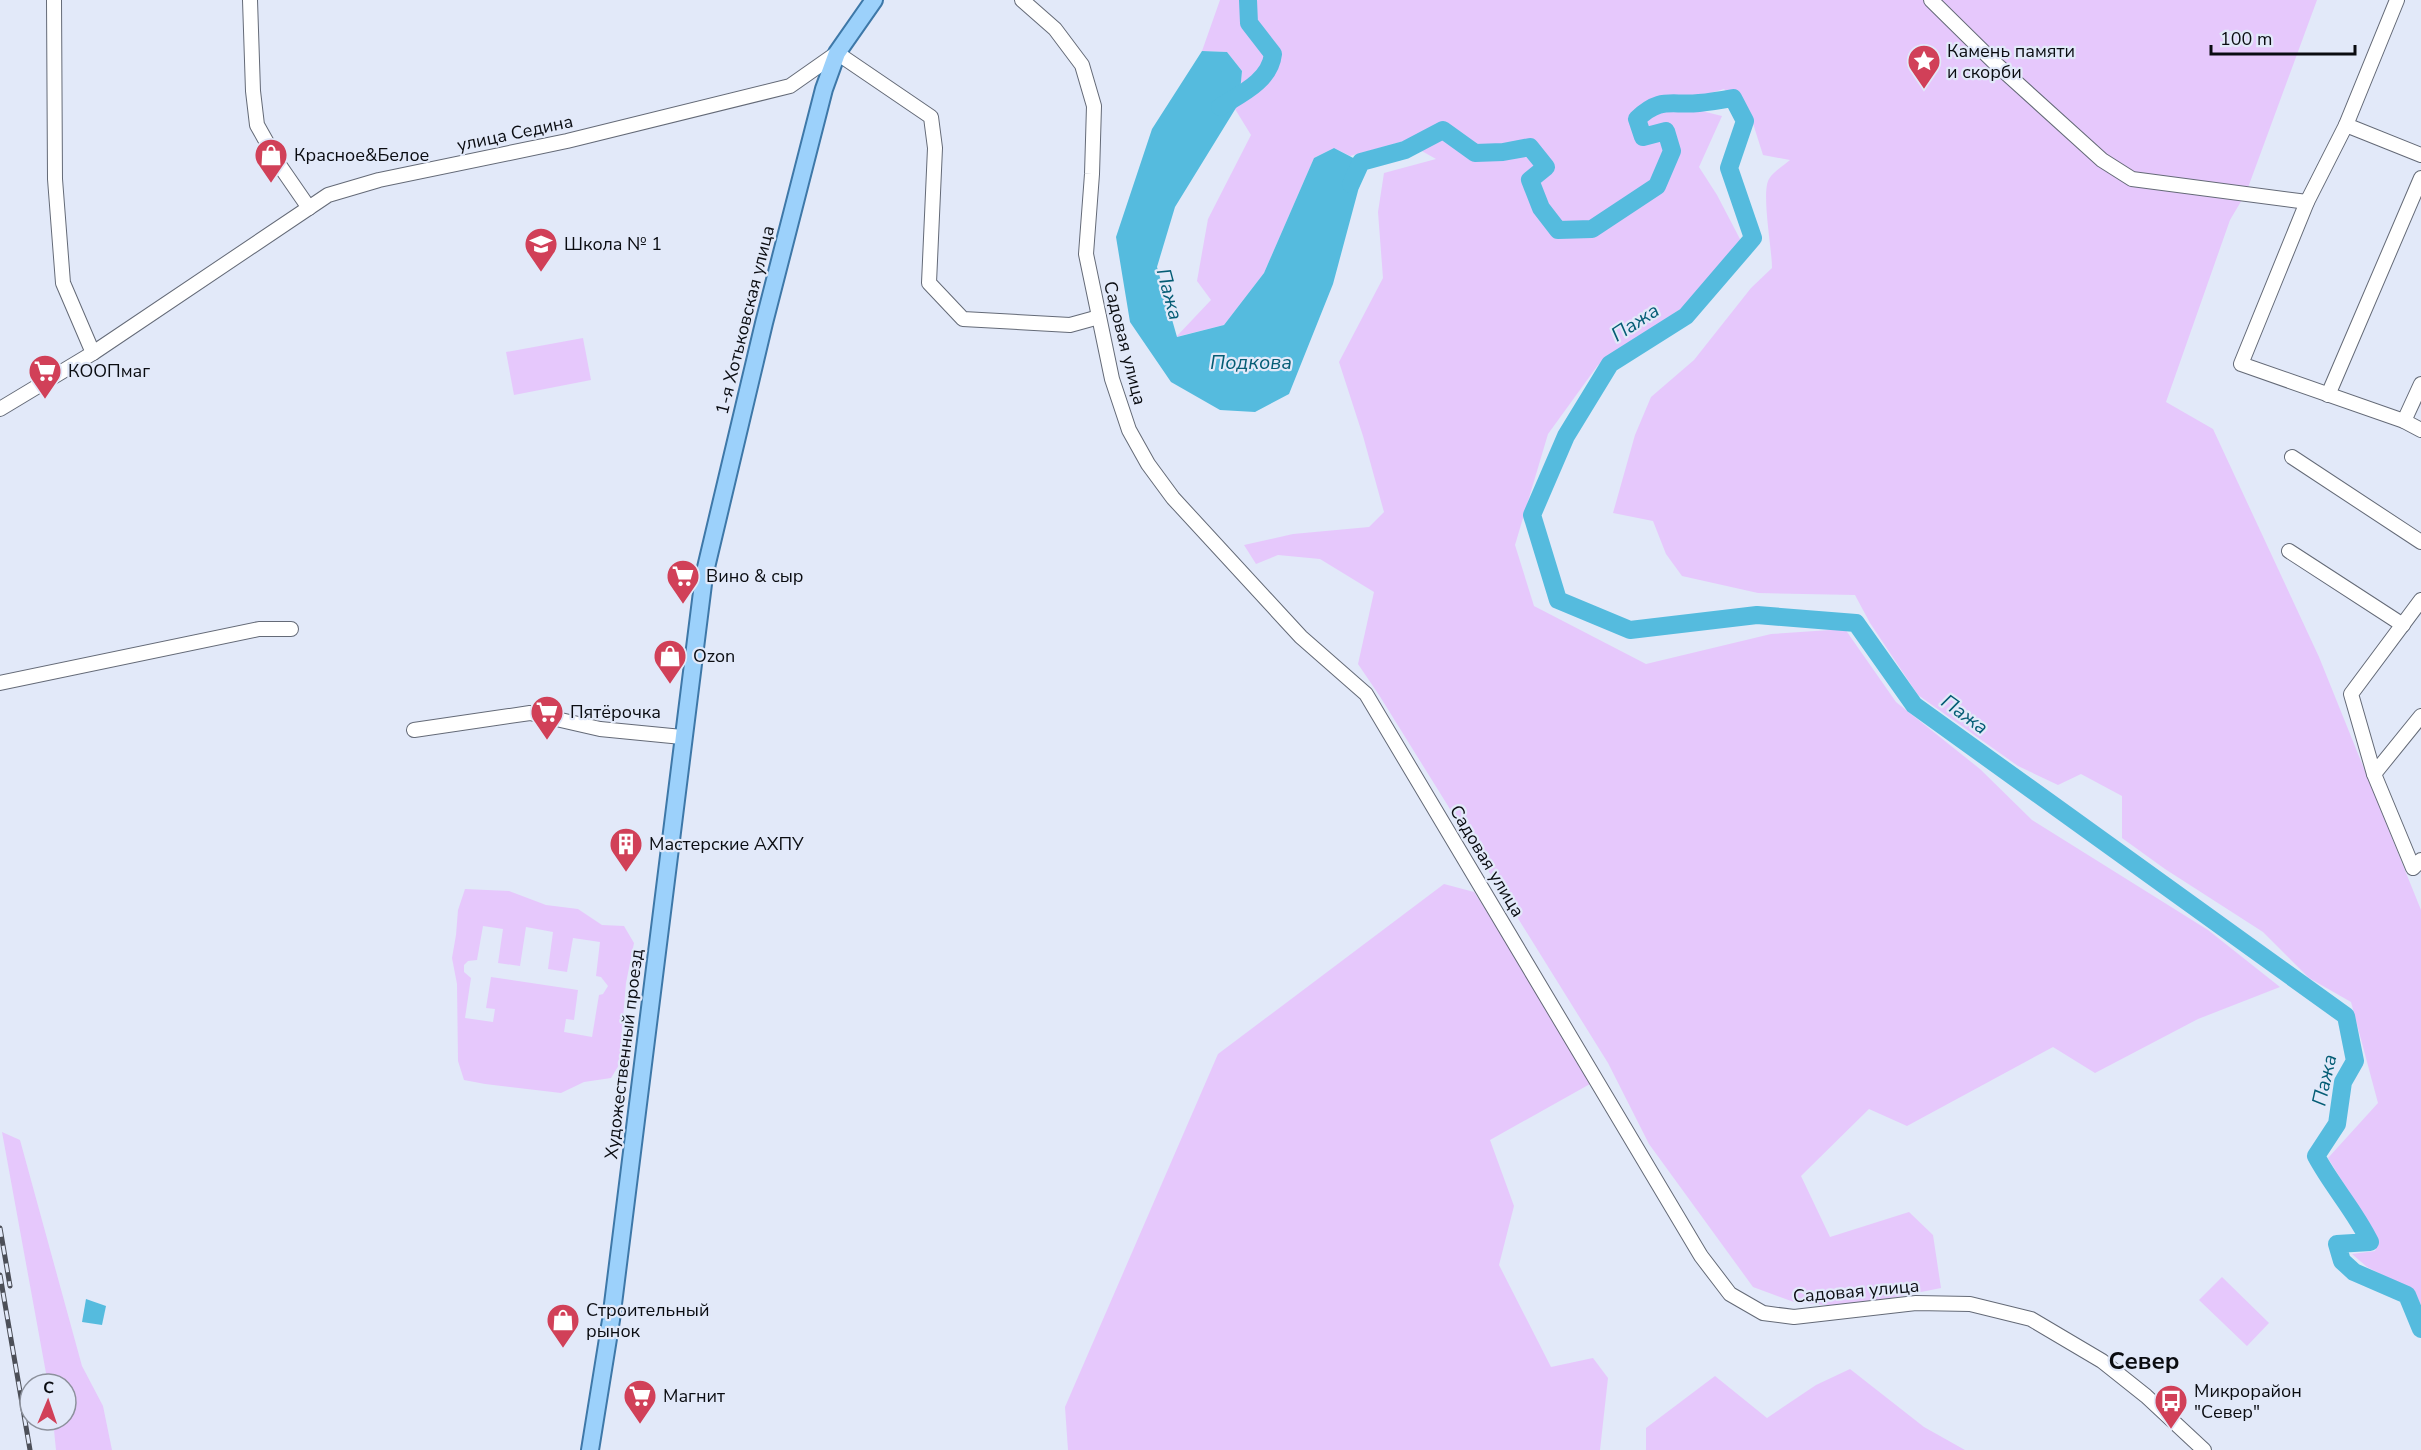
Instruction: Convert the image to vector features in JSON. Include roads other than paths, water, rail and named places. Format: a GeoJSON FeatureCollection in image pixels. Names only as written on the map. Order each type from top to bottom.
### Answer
{"type":"FeatureCollection","features":[{"type":"Feature","properties":{"kind":"main road","name":"1-я Хотьковская улица"},"geometry":{"type":"LineString","coordinates":[[692,662],[709,547],[824,88],[837,53],[874,0]]}},
{"type":"Feature","properties":{"kind":"main road","name":"Художественный проезд"},"geometry":{"type":"LineString","coordinates":[[590,1450],[611,1320],[692,662]]}},
{"type":"Feature","properties":{"kind":"street"},"geometry":{"type":"LineString","coordinates":[[54,0],[55,178],[63,283],[93,353]]}},
{"type":"Feature","properties":{"kind":"street"},"geometry":{"type":"LineString","coordinates":[[250,0],[253,91],[257,125],[280,166],[309,208]]}},
{"type":"Feature","properties":{"kind":"street","name":"Садовая улица"},"geometry":{"type":"LineString","coordinates":[[1022,0],[1055,29],[1082,65],[1094,106],[1086,254],[1112,379],[1129,430],[1148,464],[1173,498],[1301,637],[1366,694],[1701,1256],[1730,1294],[1762,1313],[1794,1317],[1916,1303],[1970,1304],[2031,1319],[2102,1361],[2146,1396],[2204,1450]]}},
{"type":"Feature","properties":{"kind":"street"},"geometry":{"type":"LineString","coordinates":[[1931,0],[1996,64],[2102,160],[2132,179],[2307,202]]}},
{"type":"Feature","properties":{"kind":"street"},"geometry":{"type":"LineString","coordinates":[[2397,0],[2346,125],[2307,202],[2241,364],[2404,421],[2421,430]]}},
{"type":"Feature","properties":{"kind":"street"},"geometry":{"type":"LineString","coordinates":[[837,53],[930,117],[935,148],[928,283],[963,319],[1070,325],[1099,317]]}},
{"type":"Feature","properties":{"kind":"street","name":"улица Седина"},"geometry":{"type":"LineString","coordinates":[[0,408],[93,353],[328,195],[379,180],[567,141],[790,86],[837,53]]}},
{"type":"Feature","properties":{"kind":"street"},"geometry":{"type":"LineString","coordinates":[[2346,125],[2421,155]]}},
{"type":"Feature","properties":{"kind":"street"},"geometry":{"type":"LineString","coordinates":[[2328,395],[2421,178]]}},
{"type":"Feature","properties":{"kind":"street"},"geometry":{"type":"LineString","coordinates":[[2404,421],[2421,384]]}},
{"type":"Feature","properties":{"kind":"street"},"geometry":{"type":"LineString","coordinates":[[2292,457],[2421,542]]}},
{"type":"Feature","properties":{"kind":"street"},"geometry":{"type":"LineString","coordinates":[[2289,551],[2403,625]]}},
{"type":"Feature","properties":{"kind":"street"},"geometry":{"type":"LineString","coordinates":[[2421,600],[2351,694],[2374,774],[2413,868],[2421,860]]}},
{"type":"Feature","properties":{"kind":"street"},"geometry":{"type":"LineString","coordinates":[[0,684],[259,629],[291,629]]}},
{"type":"Feature","properties":{"kind":"street"},"geometry":{"type":"LineString","coordinates":[[414,730],[530,713],[600,729],[682,737]]}},
{"type":"Feature","properties":{"kind":"street"},"geometry":{"type":"LineString","coordinates":[[2374,774],[2421,716]]}},
{"type":"Feature","properties":{"kind":"water","name":"Подкова"},"geometry":{"type":"Polygon","coordinates":[[[1202,51],[1227,52],[1242,71],[1239,103],[1175,207],[1157,267],[1177,337],[1224,325],[1264,273],[1314,158],[1334,148],[1361,162],[1362,176],[1333,284],[1289,394],[1255,412],[1220,410],[1171,382],[1130,322],[1116,237],[1152,129],[1202,51]]]}},
{"type":"Feature","properties":{"kind":"water"},"geometry":{"type":"Polygon","coordinates":[[[86,1299],[106,1306],[102,1325],[82,1322],[86,1299]]]}},
{"type":"Feature","properties":{"kind":"waterway","name":"Пажа"},"geometry":{"type":"LineString","coordinates":[[1220,107],[1253,86],[1271,63],[1273,54],[1249,23],[1248,0]]}},
{"type":"Feature","properties":{"kind":"waterway","name":"Пажа"},"geometry":{"type":"LineString","coordinates":[[1351,184],[1361,162],[1405,150],[1443,130],[1475,153],[1503,152],[1530,147],[1546,167],[1530,180],[1541,208],[1558,230],[1592,229],[1657,186],[1672,151],[1666,131],[1643,137],[1637,119],[1653,107],[1660,105],[1733,98],[1745,121],[1729,168],[1753,238],[1686,316],[1610,364],[1566,436],[1532,515],[1558,600],[1630,630],[1757,615],[1856,623],[1914,705],[2346,1016],[2355,1061],[2343,1082],[2337,1124],[2316,1156],[2370,1242],[2337,1244],[2342,1261],[2354,1272],[2407,1295],[2421,1329]]}},
{"type":"Feature","properties":{"kind":"railway"},"geometry":{"type":"LineString","coordinates":[[0,1228],[10,1286]]}},
{"type":"Feature","properties":{"kind":"railway"},"geometry":{"type":"LineString","coordinates":[[0,1275],[30,1450]]}},
{"type":"Feature","properties":{"kind":"place","name":"Камень памяти и скорби"},"geometry":{"type":"Point","coordinates":[1924,90]}},
{"type":"Feature","properties":{"kind":"place","name":"Красное&Белое"},"geometry":{"type":"Point","coordinates":[271,184]}},
{"type":"Feature","properties":{"kind":"place","name":"Школа № 1"},"geometry":{"type":"Point","coordinates":[541,273]}},
{"type":"Feature","properties":{"kind":"place","name":"КООПмаг"},"geometry":{"type":"Point","coordinates":[45,400]}},
{"type":"Feature","properties":{"kind":"place","name":"Вино & сыр"},"geometry":{"type":"Point","coordinates":[683,605]}},
{"type":"Feature","properties":{"kind":"place","name":"Ozon"},"geometry":{"type":"Point","coordinates":[670,685]}},
{"type":"Feature","properties":{"kind":"place","name":"Пятёрочка"},"geometry":{"type":"Point","coordinates":[547,741]}},
{"type":"Feature","properties":{"kind":"place","name":"Мастерские АХПУ"},"geometry":{"type":"Point","coordinates":[626,873]}},
{"type":"Feature","properties":{"kind":"place","name":"Строительный рынок"},"geometry":{"type":"Point","coordinates":[563,1349]}},
{"type":"Feature","properties":{"kind":"place","name":"Магнит"},"geometry":{"type":"Point","coordinates":[640,1425]}},
{"type":"Feature","properties":{"kind":"place","name":"Микрорайон \"Север\""},"geometry":{"type":"Point","coordinates":[2171,1430]}},
{"type":"Feature","properties":{"kind":"district","name":"Север"},"geometry":{"type":"Point","coordinates":[2144,1361]}}]}
